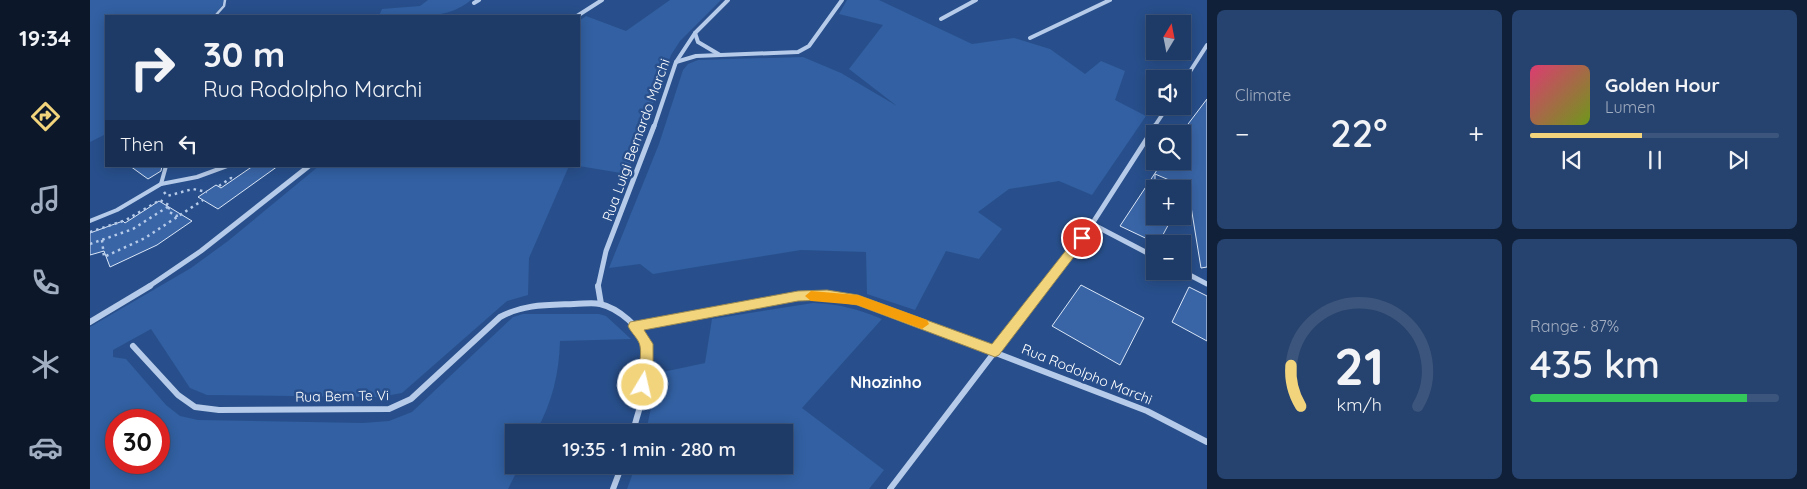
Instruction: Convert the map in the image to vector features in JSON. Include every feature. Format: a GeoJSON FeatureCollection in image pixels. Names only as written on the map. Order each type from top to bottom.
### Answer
{"type":"FeatureCollection","features":[{"type":"Feature","properties":{"kind":"street"},"geometry":{"type":"LineString","coordinates":[[474,3],[479,0]]}},
{"type":"Feature","properties":{"kind":"street"},"geometry":{"type":"LineString","coordinates":[[580,15],[602,0]]}},
{"type":"Feature","properties":{"kind":"street","name":"Rua Luigi Bernardo Marchi"},"geometry":{"type":"LineString","coordinates":[[601,304],[598,286],[606,251],[640,167],[676,62],[695,33],[728,0]]}},
{"type":"Feature","properties":{"kind":"street"},"geometry":{"type":"LineString","coordinates":[[676,62],[696,56],[786,53],[804,50],[842,0]]}},
{"type":"Feature","properties":{"kind":"street"},"geometry":{"type":"LineString","coordinates":[[941,19],[976,0]]}},
{"type":"Feature","properties":{"kind":"street"},"geometry":{"type":"LineString","coordinates":[[1030,38],[1110,0]]}},
{"type":"Feature","properties":{"kind":"street"},"geometry":{"type":"LineString","coordinates":[[695,33],[698,42],[720,55]]}},
{"type":"Feature","properties":{"kind":"street"},"geometry":{"type":"LineString","coordinates":[[1191,70],[1207,45]]}},
{"type":"Feature","properties":{"kind":"street"},"geometry":{"type":"LineString","coordinates":[[890,489],[1092,224],[1162,115]]}},
{"type":"Feature","properties":{"kind":"street"},"geometry":{"type":"LineString","coordinates":[[90,322],[158,282],[201,251],[307,167]]}},
{"type":"Feature","properties":{"kind":"street"},"geometry":{"type":"LineString","coordinates":[[1092,224],[1146,251]]}},
{"type":"Feature","properties":{"kind":"street"},"geometry":{"type":"LineString","coordinates":[[1191,276],[1207,284]]}},
{"type":"Feature","properties":{"kind":"street","name":"Rua Rodolpho Marchi"},"geometry":{"type":"LineString","coordinates":[[634,326],[798,296],[827,295],[858,300],[995,351],[1147,411],[1207,442]]}},
{"type":"Feature","properties":{"kind":"street","name":"Rua Bem Te Vi"},"geometry":{"type":"LineString","coordinates":[[133,346],[178,395],[195,407],[218,410],[389,409],[411,399],[500,317],[514,308],[533,304],[601,304]]}},
{"type":"Feature","properties":{"kind":"street"},"geometry":{"type":"LineString","coordinates":[[601,304],[615,311],[634,326],[646,344],[648,354],[635,424]]}},
{"type":"Feature","properties":{"kind":"street"},"geometry":{"type":"LineString","coordinates":[[613,489],[619,474]]}},
{"type":"Feature","properties":{"kind":"lane"},"geometry":{"type":"LineString","coordinates":[[216,15],[224,6],[225,0]]}},
{"type":"Feature","properties":{"kind":"lane"},"geometry":{"type":"LineString","coordinates":[[161,184],[166,167]]}},
{"type":"Feature","properties":{"kind":"lane"},"geometry":{"type":"LineString","coordinates":[[90,221],[117,210],[161,184],[197,177],[224,167]]}},
{"type":"Feature","properties":{"kind":"path"},"geometry":{"type":"LineString","coordinates":[[219,186],[231,178],[234,179]]}},
{"type":"Feature","properties":{"kind":"path"},"geometry":{"type":"LineString","coordinates":[[163,191],[167,196],[193,189],[206,192]]}},
{"type":"Feature","properties":{"kind":"path"},"geometry":{"type":"LineString","coordinates":[[90,232],[126,220],[160,200],[170,206]]}},
{"type":"Feature","properties":{"kind":"path"},"geometry":{"type":"LineString","coordinates":[[102,240],[104,257],[145,238],[203,200]]}},
{"type":"Feature","properties":{"kind":"path"},"geometry":{"type":"LineString","coordinates":[[170,206],[168,211],[176,216],[181,215]]}},
{"type":"Feature","properties":{"kind":"path"},"geometry":{"type":"LineString","coordinates":[[90,244],[133,229],[170,206]]}},
{"type":"Feature","properties":{"kind":"shaded area"},"geometry":{"type":"Polygon","coordinates":[[[90,0],[224,0],[222,6],[214,15],[105,15],[105,134],[90,142],[90,0]]]}},
{"type":"Feature","properties":{"kind":"shaded area"},"geometry":{"type":"Polygon","coordinates":[[[428,0],[471,0],[451,11],[433,15],[379,15],[382,9],[420,6],[428,0]]]}},
{"type":"Feature","properties":{"kind":"shaded area"},"geometry":{"type":"Polygon","coordinates":[[[670,0],[721,0],[680,41],[671,55],[627,174],[580,166],[580,20],[586,16],[626,31],[670,0]]]}},
{"type":"Feature","properties":{"kind":"shaded area"},"geometry":{"type":"Polygon","coordinates":[[[847,0],[879,0],[972,44],[1014,38],[1050,49],[1085,74],[1101,61],[1125,71],[1115,100],[1146,116],[1092,195],[1059,181],[1009,189],[978,212],[1002,229],[979,259],[946,251],[915,310],[867,294],[866,252],[801,250],[653,274],[640,264],[609,268],[659,144],[683,70],[688,64],[698,60],[803,57],[841,73],[897,106],[849,69],[883,25],[839,14],[847,0]]]}},
{"type":"Feature","properties":{"kind":"shaded area"},"geometry":{"type":"Polygon","coordinates":[[[318,167],[569,167],[529,258],[528,295],[507,301],[402,393],[380,397],[207,395],[190,388],[151,329],[113,350],[113,357],[126,359],[166,405],[180,416],[198,420],[363,423],[389,421],[412,412],[513,317],[523,314],[599,314],[606,316],[631,339],[560,341],[554,388],[540,424],[505,424],[505,474],[516,474],[508,489],[90,489],[90,327],[191,268],[228,241],[318,167]]]}},
{"type":"Feature","properties":{"kind":"shaded area"},"geometry":{"type":"Polygon","coordinates":[[[813,303],[848,308],[882,319],[802,408],[884,470],[869,489],[627,489],[633,474],[793,474],[793,424],[648,424],[658,373],[705,363],[712,319],[813,303]]]}},
{"type":"Feature","properties":{"kind":"building"},"geometry":{"type":"Polygon","coordinates":[[[1207,99],[1207,267],[1201,268],[1191,206],[1191,180],[1169,180],[1155,174],[1155,180],[1150,180],[1157,170],[1191,170],[1191,125],[1187,125],[1207,99]]]}},
{"type":"Feature","properties":{"kind":"building"},"geometry":{"type":"Polygon","coordinates":[[[131,167],[162,167],[161,171],[148,179],[131,167]]]}},
{"type":"Feature","properties":{"kind":"building"},"geometry":{"type":"Polygon","coordinates":[[[252,167],[277,167],[218,209],[198,197],[216,185],[221,188],[252,167]]]}},
{"type":"Feature","properties":{"kind":"building"},"geometry":{"type":"Polygon","coordinates":[[[1146,187],[1146,225],[1168,225],[1163,235],[1146,235],[1146,238],[1120,226],[1146,187]]]}},
{"type":"Feature","properties":{"kind":"building"},"geometry":{"type":"Polygon","coordinates":[[[159,201],[192,221],[157,245],[110,267],[104,251],[90,255],[90,233],[123,221],[125,223],[159,201]]]}},
{"type":"Feature","properties":{"kind":"building"},"geometry":{"type":"Polygon","coordinates":[[[1081,285],[1144,318],[1120,365],[1052,326],[1081,285]]]}},
{"type":"Feature","properties":{"kind":"building"},"geometry":{"type":"Polygon","coordinates":[[[1189,287],[1207,296],[1207,341],[1172,322],[1189,287]]]}},
{"type":"Feature","properties":{"kind":"slow traffic"},"geometry":{"type":"LineString","coordinates":[[811,296],[827,295],[858,300],[922,324]]}},
{"type":"Feature","properties":{"kind":"district","name":"Nhozinho"},"geometry":{"type":"Point","coordinates":[886,382]}},
{"type":"Feature","properties":{"kind":"route"},"geometry":{"type":"LineString","coordinates":[[643,385],[648,354],[646,344],[634,326],[798,296],[827,295],[858,300],[995,351],[1082,238]]}}]}
